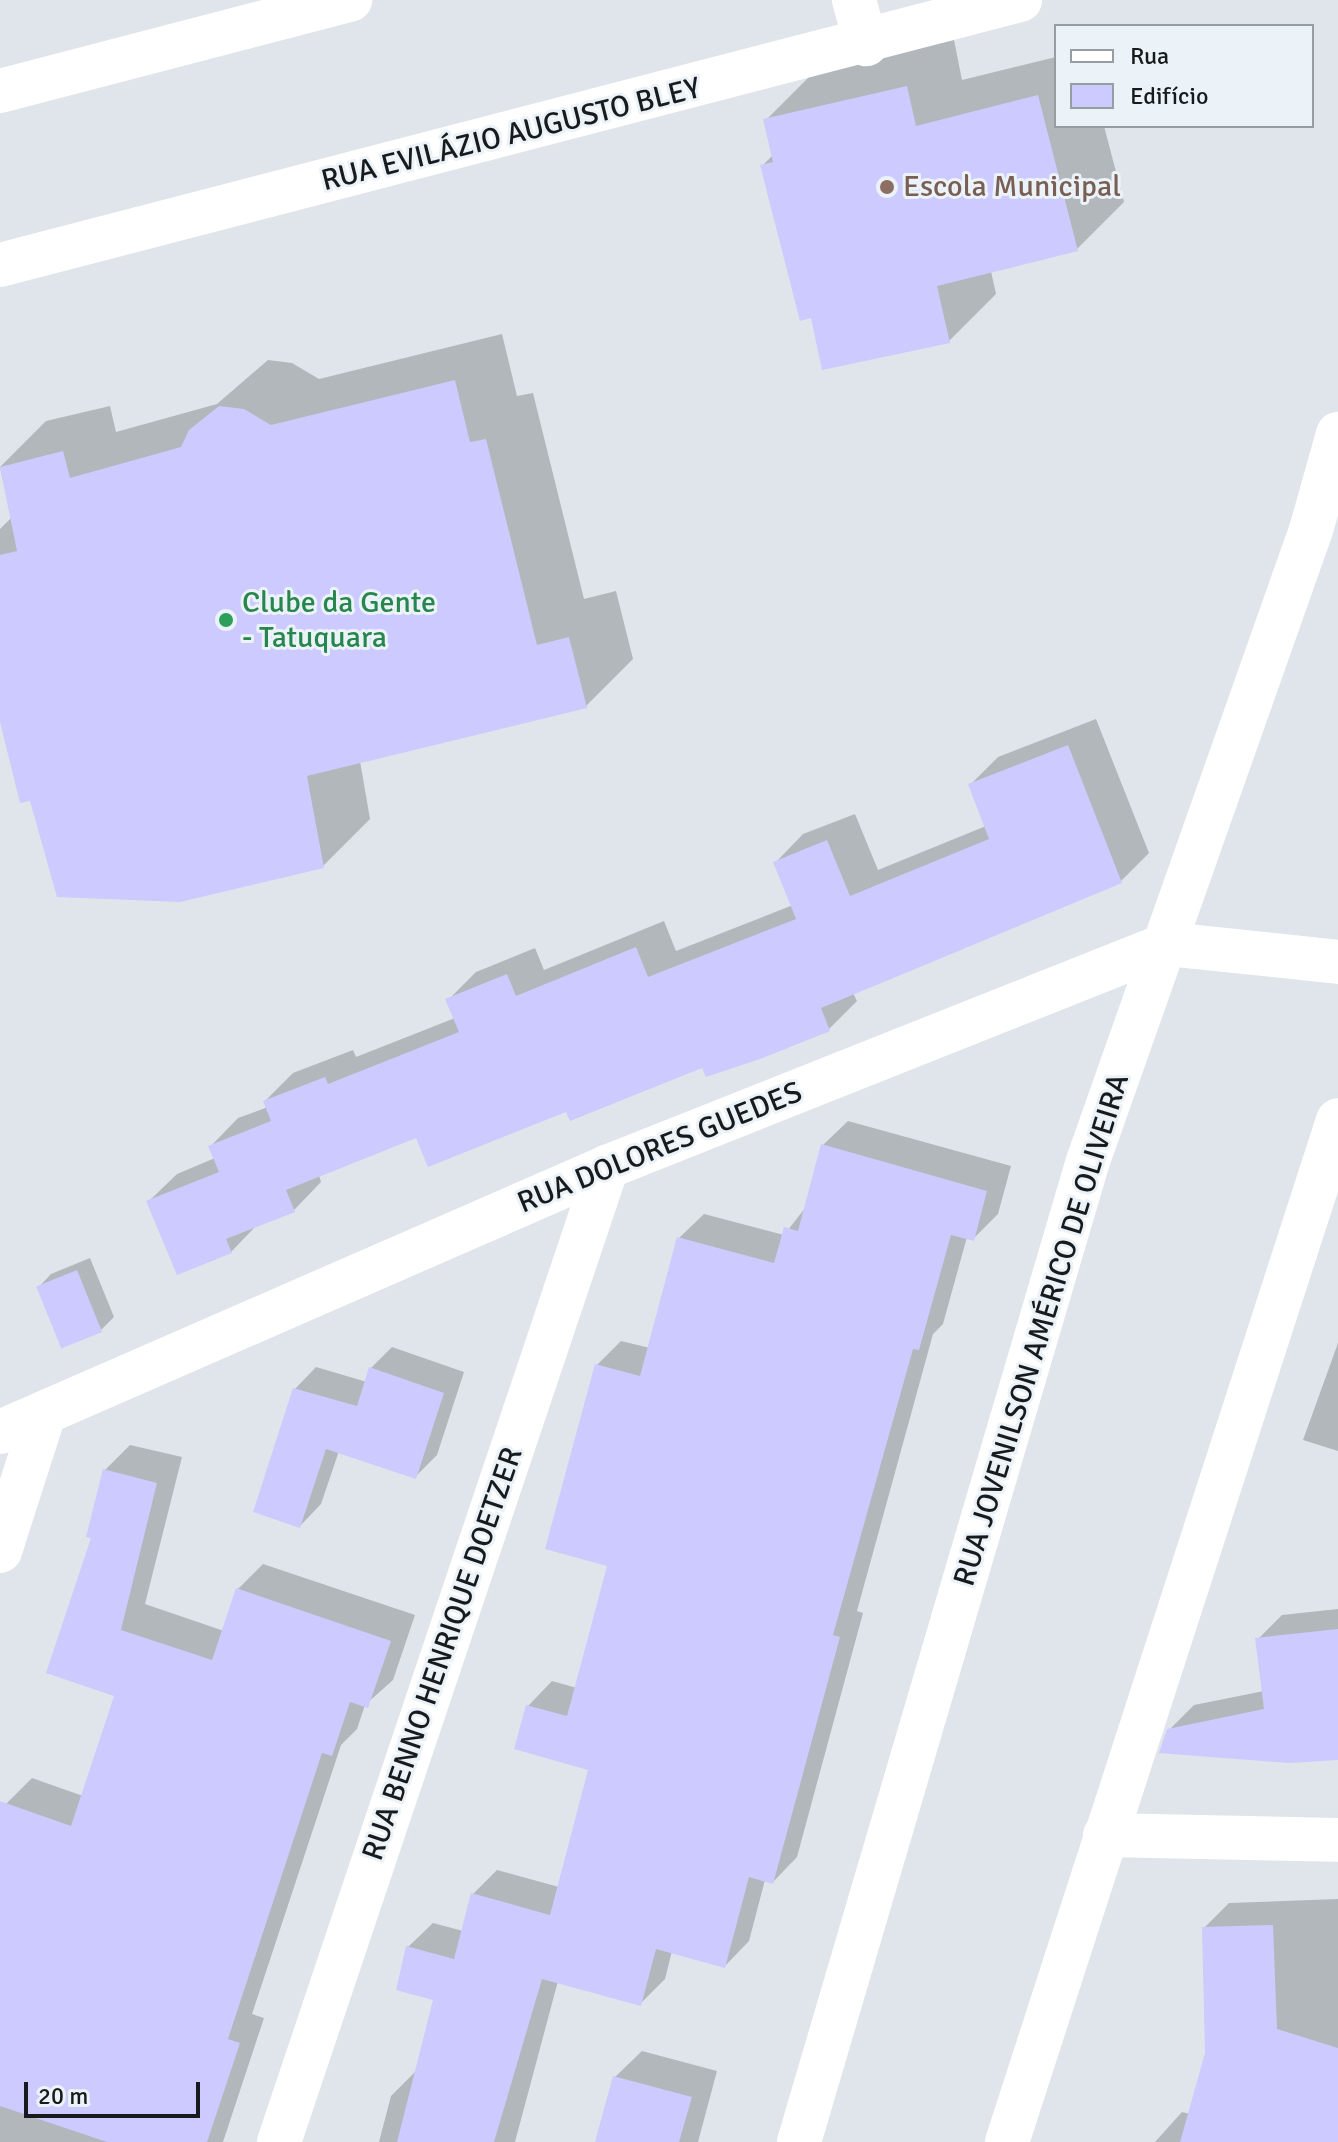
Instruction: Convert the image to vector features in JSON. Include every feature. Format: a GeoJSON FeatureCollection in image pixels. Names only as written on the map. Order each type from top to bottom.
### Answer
{"type":"FeatureCollection","features":[{"type":"Feature","properties":{"kind":"street"},"geometry":{"type":"LineString","coordinates":[[0,91],[350,0]]}},
{"type":"Feature","properties":{"kind":"street"},"geometry":{"type":"LineString","coordinates":[[854,0],[866,44]]}},
{"type":"Feature","properties":{"kind":"street","name":"RUA EVILÁZIO AUGUSTO BLEY"},"geometry":{"type":"LineString","coordinates":[[0,265],[866,44],[1020,0]]}},
{"type":"Feature","properties":{"kind":"street","name":"RUA JOVENILSON AMÉRICO DE OLIVEIRA"},"geometry":{"type":"LineString","coordinates":[[799,2142],[1088,1161],[1168,944],[1311,530],[1338,434]]}},
{"type":"Feature","properties":{"kind":"street","name":"RUA DOLORES GUEDES"},"geometry":{"type":"LineString","coordinates":[[0,1432],[607,1167],[1168,944],[1338,962]]}},
{"type":"Feature","properties":{"kind":"street"},"geometry":{"type":"LineString","coordinates":[[1007,2142],[1338,1120]]}},
{"type":"Feature","properties":{"kind":"street","name":"RUA BENNO HENRIQUE DOETZER"},"geometry":{"type":"LineString","coordinates":[[279,2142],[607,1167]]}},
{"type":"Feature","properties":{"kind":"street"},"geometry":{"type":"LineString","coordinates":[[0,1551],[44,1414]]}},
{"type":"Feature","properties":{"kind":"street"},"geometry":{"type":"LineString","coordinates":[[1105,1835],[1338,1840]]}},
{"type":"Feature","properties":{"kind":"building"},"geometry":{"type":"Polygon","coordinates":[[[907,86],[916,126],[1038,95],[1078,251],[937,286],[950,343],[822,370],[811,318],[800,321],[760,165],[773,162],[763,119],[907,86]]]}},
{"type":"Feature","properties":{"kind":"building"},"geometry":{"type":"Polygon","coordinates":[[[455,380],[470,442],[486,439],[537,645],[569,637],[587,708],[307,776],[324,868],[180,902],[57,897],[30,801],[20,803],[0,722],[0,555],[17,551],[0,467],[63,451],[70,478],[181,447],[189,430],[219,406],[244,409],[271,425],[455,380]]]}},
{"type":"Feature","properties":{"kind":"building"},"geometry":{"type":"Polygon","coordinates":[[[1068,745],[1122,883],[821,1008],[830,1031],[760,1059],[706,1077],[702,1068],[570,1121],[566,1112],[428,1167],[416,1138],[286,1190],[295,1212],[226,1239],[232,1253],[177,1275],[146,1201],[219,1172],[208,1146],[271,1121],[263,1101],[325,1077],[328,1084],[459,1032],[445,999],[507,974],[516,996],[636,947],[648,977],[796,919],[773,862],[827,840],[850,896],[989,839],[968,784],[1068,745]]]}},
{"type":"Feature","properties":{"kind":"building"},"geometry":{"type":"Polygon","coordinates":[[[821,1144],[987,1191],[974,1241],[951,1235],[919,1350],[913,1349],[833,1635],[840,1637],[773,1884],[749,1877],[725,1968],[656,1949],[641,2006],[542,1979],[494,2142],[397,2142],[433,2000],[396,1990],[406,1946],[454,1959],[471,1893],[550,1915],[588,1770],[514,1749],[526,1705],[567,1716],[607,1566],[545,1549],[595,1364],[640,1376],[677,1237],[774,1263],[784,1227],[798,1231],[821,1144]]]}},
{"type":"Feature","properties":{"kind":"building"},"geometry":{"type":"Polygon","coordinates":[[[77,1270],[102,1332],[61,1349],[36,1286],[77,1270]]]}},
{"type":"Feature","properties":{"kind":"building"},"geometry":{"type":"Polygon","coordinates":[[[369,1367],[444,1393],[416,1479],[326,1449],[300,1528],[253,1512],[293,1388],[357,1406],[369,1367]]]}},
{"type":"Feature","properties":{"kind":"building"},"geometry":{"type":"Polygon","coordinates":[[[103,1469],[157,1483],[121,1630],[212,1660],[236,1588],[391,1641],[368,1708],[350,1702],[332,1756],[322,1753],[228,2039],[240,2043],[207,2142],[107,2142],[0,2106],[0,1801],[71,1826],[114,1696],[46,1673],[91,1538],[86,1537],[103,1469]]]}},
{"type":"Feature","properties":{"kind":"building"},"geometry":{"type":"Polygon","coordinates":[[[1338,1629],[1338,1760],[1290,1763],[1159,1753],[1167,1729],[1264,1709],[1255,1638],[1338,1629]]]}},
{"type":"Feature","properties":{"kind":"building"},"geometry":{"type":"Polygon","coordinates":[[[1273,1925],[1277,2029],[1338,2048],[1338,2142],[1180,2142],[1205,2053],[1202,1927],[1273,1925]]]}},
{"type":"Feature","properties":{"kind":"building"},"geometry":{"type":"Polygon","coordinates":[[[613,2076],[692,2097],[679,2142],[595,2142],[613,2076]]]}},
{"type":"Feature","properties":{"kind":"place","name":"Escola Municipal"},"geometry":{"type":"Point","coordinates":[887,187]}},
{"type":"Feature","properties":{"kind":"place","name":"Clube da Gente - Tatuquara"},"geometry":{"type":"Point","coordinates":[226,620]}}]}
